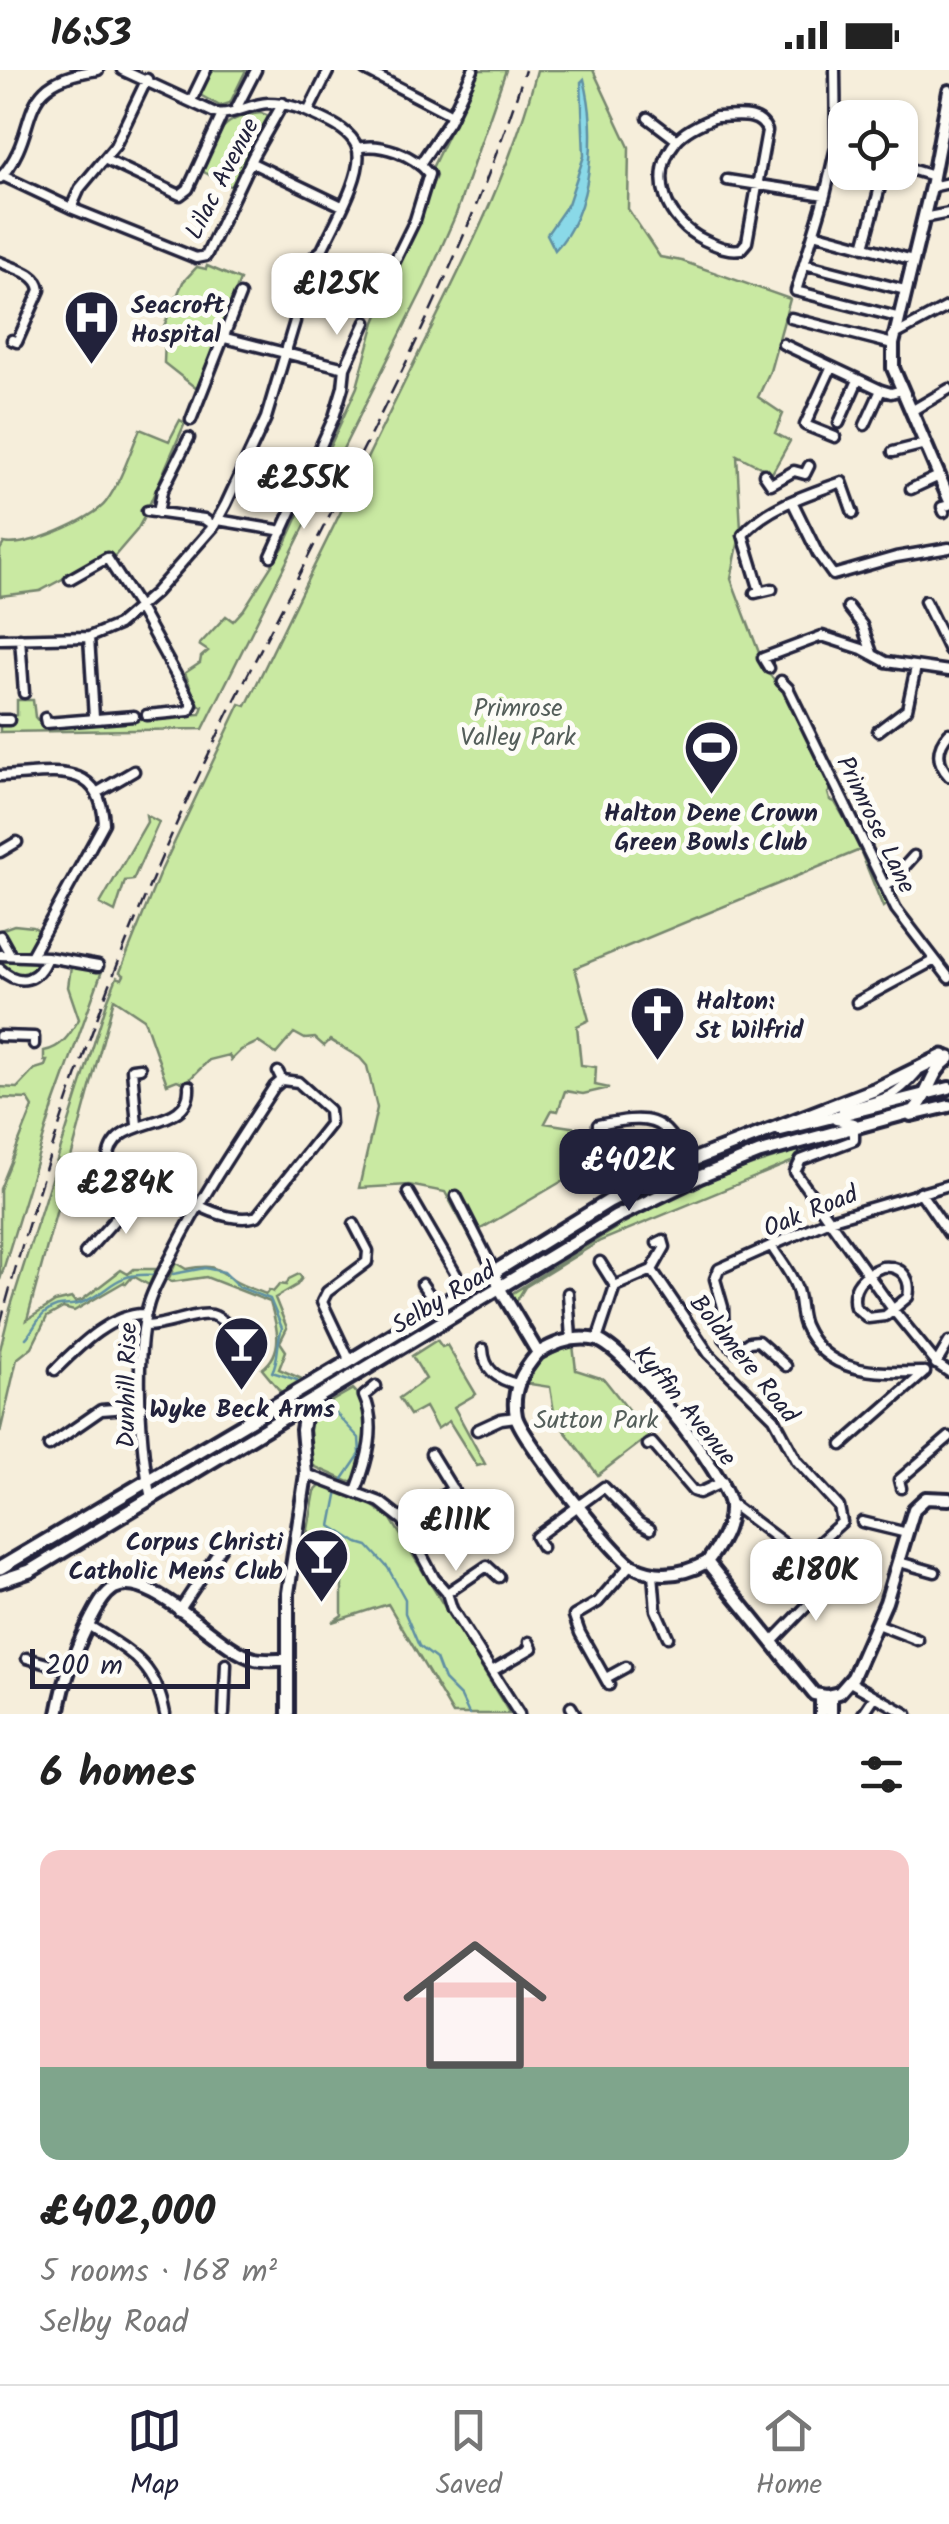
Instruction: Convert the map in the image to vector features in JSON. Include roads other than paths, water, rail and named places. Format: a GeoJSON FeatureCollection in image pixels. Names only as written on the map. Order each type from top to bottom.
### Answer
{"type":"FeatureCollection","features":[{"type":"Feature","properties":{"kind":"main road","name":"Selby Road"},"geometry":{"type":"LineString","coordinates":[[0,1568],[350,1361],[609,1201],[686,1163],[927,1069],[949,1055]]}},
{"type":"Feature","properties":{"kind":"main road","name":"Selby Road"},"geometry":{"type":"LineString","coordinates":[[0,1582],[30,1571],[616,1218],[698,1177],[759,1153],[905,1116],[918,1108],[927,1069]]}},
{"type":"Feature","properties":{"kind":"street"},"geometry":{"type":"LineString","coordinates":[[98,70],[61,73],[41,92],[2,177],[73,209],[80,188],[106,160],[147,80]]}},
{"type":"Feature","properties":{"kind":"street"},"geometry":{"type":"LineString","coordinates":[[122,70],[222,115],[264,103],[308,112],[334,124],[357,148],[358,169],[322,250],[327,290],[295,321]]}},
{"type":"Feature","properties":{"kind":"street"},"geometry":{"type":"LineString","coordinates":[[190,102],[206,70]]}},
{"type":"Feature","properties":{"kind":"street"},"geometry":{"type":"LineString","coordinates":[[236,110],[256,70]]}},
{"type":"Feature","properties":{"kind":"street"},"geometry":{"type":"LineString","coordinates":[[308,112],[329,70]]}},
{"type":"Feature","properties":{"kind":"street"},"geometry":{"type":"LineString","coordinates":[[365,70],[452,115]]}},
{"type":"Feature","properties":{"kind":"street"},"geometry":{"type":"LineString","coordinates":[[420,164],[452,115],[472,70]]}},
{"type":"Feature","properties":{"kind":"street"},"geometry":{"type":"LineString","coordinates":[[836,70],[838,100]]}},
{"type":"Feature","properties":{"kind":"street"},"geometry":{"type":"LineString","coordinates":[[947,505],[938,472],[893,368],[893,340],[932,181],[943,153],[949,91]]}},
{"type":"Feature","properties":{"kind":"street","name":"Lilac Avenue"},"geometry":{"type":"LineString","coordinates":[[73,209],[196,258],[206,256],[250,162],[283,104]]}},
{"type":"Feature","properties":{"kind":"street"},"geometry":{"type":"LineString","coordinates":[[106,160],[180,195],[188,189],[222,115]]}},
{"type":"Feature","properties":{"kind":"street"},"geometry":{"type":"LineString","coordinates":[[716,117],[756,117],[764,122],[767,132],[760,185],[747,242],[741,249],[729,251],[690,233],[669,209],[662,171],[677,140],[716,117]]}},
{"type":"Feature","properties":{"kind":"street"},"geometry":{"type":"LineString","coordinates":[[648,118],[677,140]]}},
{"type":"Feature","properties":{"kind":"street"},"geometry":{"type":"LineString","coordinates":[[357,148],[387,147],[420,164],[429,174],[424,198],[372,308]]}},
{"type":"Feature","properties":{"kind":"street"},"geometry":{"type":"LineString","coordinates":[[250,162],[342,206]]}},
{"type":"Feature","properties":{"kind":"street"},"geometry":{"type":"LineString","coordinates":[[918,174],[949,183]]}},
{"type":"Feature","properties":{"kind":"street"},"geometry":{"type":"LineString","coordinates":[[727,180],[825,196]]}},
{"type":"Feature","properties":{"kind":"street"},"geometry":{"type":"LineString","coordinates":[[828,186],[796,291],[896,317]]}},
{"type":"Feature","properties":{"kind":"street"},"geometry":{"type":"LineString","coordinates":[[864,247],[879,190]]}},
{"type":"Feature","properties":{"kind":"street"},"geometry":{"type":"LineString","coordinates":[[923,218],[949,213]]}},
{"type":"Feature","properties":{"kind":"street"},"geometry":{"type":"LineString","coordinates":[[814,233],[912,260]]}},
{"type":"Feature","properties":{"kind":"street"},"geometry":{"type":"LineString","coordinates":[[0,639],[90,637],[118,625],[140,608],[216,523],[266,418],[295,321],[295,301],[287,290],[288,277],[322,250]]}},
{"type":"Feature","properties":{"kind":"street"},"geometry":{"type":"LineString","coordinates":[[0,262],[40,283],[17,342],[12,340]]}},
{"type":"Feature","properties":{"kind":"street"},"geometry":{"type":"LineString","coordinates":[[804,264],[904,290]]}},
{"type":"Feature","properties":{"kind":"street"},"geometry":{"type":"LineString","coordinates":[[304,265],[322,272]]}},
{"type":"Feature","properties":{"kind":"street"},"geometry":{"type":"LineString","coordinates":[[225,338],[240,295]]}},
{"type":"Feature","properties":{"kind":"street"},"geometry":{"type":"LineString","coordinates":[[295,301],[314,304]]}},
{"type":"Feature","properties":{"kind":"street"},"geometry":{"type":"LineString","coordinates":[[791,318],[893,340],[949,306]]}},
{"type":"Feature","properties":{"kind":"street"},"geometry":{"type":"LineString","coordinates":[[271,556],[334,417],[344,387],[345,368],[366,322]]}},
{"type":"Feature","properties":{"kind":"street"},"geometry":{"type":"LineString","coordinates":[[191,420],[220,340],[225,338],[345,368]]}},
{"type":"Feature","properties":{"kind":"street"},"geometry":{"type":"LineString","coordinates":[[783,344],[881,390],[902,390]]}},
{"type":"Feature","properties":{"kind":"street"},"geometry":{"type":"LineString","coordinates":[[831,368],[805,425],[835,437]]}},
{"type":"Feature","properties":{"kind":"street"},"geometry":{"type":"LineString","coordinates":[[839,424],[858,380]]}},
{"type":"Feature","properties":{"kind":"street"},"geometry":{"type":"LineString","coordinates":[[912,410],[949,389]]}},
{"type":"Feature","properties":{"kind":"street"},"geometry":{"type":"LineString","coordinates":[[865,425],[881,390]]}},
{"type":"Feature","properties":{"kind":"street"},"geometry":{"type":"LineString","coordinates":[[158,512],[162,491],[189,438]]}},
{"type":"Feature","properties":{"kind":"street"},"geometry":{"type":"LineString","coordinates":[[893,452],[925,444]]}},
{"type":"Feature","properties":{"kind":"street"},"geometry":{"type":"LineString","coordinates":[[909,488],[949,461]]}},
{"type":"Feature","properties":{"kind":"street"},"geometry":{"type":"LineString","coordinates":[[764,474],[771,484],[794,471],[807,470],[814,492]]}},
{"type":"Feature","properties":{"kind":"street"},"geometry":{"type":"LineString","coordinates":[[772,590],[758,592],[742,535],[752,524],[842,482],[853,513]]}},
{"type":"Feature","properties":{"kind":"street"},"geometry":{"type":"LineString","coordinates":[[793,502],[818,554],[833,575],[896,557],[949,548]]}},
{"type":"Feature","properties":{"kind":"street"},"geometry":{"type":"LineString","coordinates":[[147,511],[283,532]]}},
{"type":"Feature","properties":{"kind":"street"},"geometry":{"type":"LineString","coordinates":[[70,580],[107,558],[140,608],[194,709],[147,715]]}},
{"type":"Feature","properties":{"kind":"street"},"geometry":{"type":"LineString","coordinates":[[925,602],[949,650]]}},
{"type":"Feature","properties":{"kind":"street"},"geometry":{"type":"LineString","coordinates":[[848,607],[862,625],[872,654]]}},
{"type":"Feature","properties":{"kind":"street"},"geometry":{"type":"LineString","coordinates":[[769,668],[764,658],[822,636],[886,662],[949,671]]}},
{"type":"Feature","properties":{"kind":"street"},"geometry":{"type":"LineString","coordinates":[[90,637],[94,718]]}},
{"type":"Feature","properties":{"kind":"street"},"geometry":{"type":"LineString","coordinates":[[20,638],[24,693]]}},
{"type":"Feature","properties":{"kind":"street"},"geometry":{"type":"LineString","coordinates":[[878,731],[906,709],[916,667]]}},
{"type":"Feature","properties":{"kind":"street","name":"Primrose Lane"},"geometry":{"type":"LineString","coordinates":[[781,681],[896,909],[949,978]]}},
{"type":"Feature","properties":{"kind":"street"},"geometry":{"type":"LineString","coordinates":[[45,718],[46,723],[134,716]]}},
{"type":"Feature","properties":{"kind":"street"},"geometry":{"type":"LineString","coordinates":[[949,734],[938,753],[949,776]]}},
{"type":"Feature","properties":{"kind":"street"},"geometry":{"type":"LineString","coordinates":[[98,792],[134,770]]}},
{"type":"Feature","properties":{"kind":"street"},"geometry":{"type":"LineString","coordinates":[[0,776],[68,773],[80,777],[98,792],[104,822],[32,956]]}},
{"type":"Feature","properties":{"kind":"street"},"geometry":{"type":"LineString","coordinates":[[0,852],[16,842]]}},
{"type":"Feature","properties":{"kind":"street"},"geometry":{"type":"LineString","coordinates":[[886,886],[914,856]]}},
{"type":"Feature","properties":{"kind":"street"},"geometry":{"type":"LineString","coordinates":[[0,936],[10,954]]}},
{"type":"Feature","properties":{"kind":"street"},"geometry":{"type":"LineString","coordinates":[[0,956],[47,957],[98,966]]}},
{"type":"Feature","properties":{"kind":"street"},"geometry":{"type":"LineString","coordinates":[[0,970],[21,980],[33,978],[47,957]]}},
{"type":"Feature","properties":{"kind":"street"},"geometry":{"type":"LineString","coordinates":[[857,1002],[934,961]]}},
{"type":"Feature","properties":{"kind":"street"},"geometry":{"type":"LineString","coordinates":[[0,1036],[34,1038],[34,1044]]}},
{"type":"Feature","properties":{"kind":"street"},"geometry":{"type":"LineString","coordinates":[[137,1126],[132,1069],[140,1068]]}},
{"type":"Feature","properties":{"kind":"street"},"geometry":{"type":"LineString","coordinates":[[777,1131],[889,1098],[927,1069]]}},
{"type":"Feature","properties":{"kind":"street","name":"Dunhill Rise"},"geometry":{"type":"LineString","coordinates":[[151,1498],[142,1408],[146,1314],[153,1294],[196,1210],[280,1076],[298,1082],[329,1110],[330,1124],[257,1216],[248,1219],[196,1210]]}},
{"type":"Feature","properties":{"kind":"street"},"geometry":{"type":"LineString","coordinates":[[189,1086],[189,1097],[178,1112],[118,1137],[108,1160],[114,1184],[134,1198],[196,1210]]}},
{"type":"Feature","properties":{"kind":"street"},"geometry":{"type":"LineString","coordinates":[[889,1098],[919,1097],[949,1088]]}},
{"type":"Feature","properties":{"kind":"street","name":"Selby Road"},"geometry":{"type":"LineString","coordinates":[[756,1137],[919,1097]]}},
{"type":"Feature","properties":{"kind":"street"},"geometry":{"type":"LineString","coordinates":[[905,1116],[949,1106]]}},
{"type":"Feature","properties":{"kind":"street"},"geometry":{"type":"LineString","coordinates":[[598,1125],[627,1120],[661,1125],[672,1133],[686,1163]]}},
{"type":"Feature","properties":{"kind":"street"},"geometry":{"type":"LineString","coordinates":[[817,1122],[854,1122],[852,1142],[801,1160],[795,1168],[894,1311],[937,1364],[949,1372]]}},
{"type":"Feature","properties":{"kind":"street","name":"Oak Road"},"geometry":{"type":"LineString","coordinates":[[786,1369],[758,1341],[736,1350],[728,1344],[715,1278],[723,1266],[828,1220],[949,1185]]}},
{"type":"Feature","properties":{"kind":"street"},"geometry":{"type":"LineString","coordinates":[[408,1192],[466,1290]]}},
{"type":"Feature","properties":{"kind":"street"},"geometry":{"type":"LineString","coordinates":[[920,1192],[949,1234]]}},
{"type":"Feature","properties":{"kind":"street"},"geometry":{"type":"LineString","coordinates":[[456,1196],[500,1289],[538,1353],[517,1384],[516,1417],[531,1445],[612,1548],[630,1565],[653,1574],[680,1573],[707,1562],[810,1690],[826,1696],[839,1693],[850,1682],[877,1624],[911,1516],[920,1502],[934,1497],[949,1499]]}},
{"type":"Feature","properties":{"kind":"street"},"geometry":{"type":"LineString","coordinates":[[85,1252],[134,1198]]}},
{"type":"Feature","properties":{"kind":"street"},"geometry":{"type":"LineString","coordinates":[[350,1361],[322,1302],[327,1292],[368,1262],[368,1251],[354,1224]]}},
{"type":"Feature","properties":{"kind":"street"},"geometry":{"type":"LineString","coordinates":[[597,1340],[615,1286],[652,1270],[665,1247],[663,1240],[657,1244]]}},
{"type":"Feature","properties":{"kind":"street"},"geometry":{"type":"LineString","coordinates":[[772,1246],[796,1288],[807,1331],[827,1355],[845,1366],[868,1372],[926,1372]]}},
{"type":"Feature","properties":{"kind":"street"},"geometry":{"type":"LineString","coordinates":[[600,1262],[615,1286]]}},
{"type":"Feature","properties":{"kind":"street"},"geometry":{"type":"LineString","coordinates":[[888,1266],[904,1274],[909,1284],[908,1296],[894,1311],[874,1319],[859,1312],[854,1295],[867,1274],[888,1266]]}},
{"type":"Feature","properties":{"kind":"street","name":"Boldmere Road"},"geometry":{"type":"LineString","coordinates":[[652,1270],[709,1354],[774,1418],[796,1461],[843,1512],[842,1522],[812,1549],[799,1555],[730,1503]]}},
{"type":"Feature","properties":{"kind":"street"},"geometry":{"type":"LineString","coordinates":[[422,1284],[438,1307]]}},
{"type":"Feature","properties":{"kind":"street"},"geometry":{"type":"LineString","coordinates":[[568,1293],[572,1339]]}},
{"type":"Feature","properties":{"kind":"street"},"geometry":{"type":"LineString","coordinates":[[55,1370],[101,1330],[127,1316],[146,1314]]}},
{"type":"Feature","properties":{"kind":"street"},"geometry":{"type":"LineString","coordinates":[[145,1326],[167,1325],[210,1314],[241,1336]]}},
{"type":"Feature","properties":{"kind":"street","name":"Kyffin Avenue"},"geometry":{"type":"LineString","coordinates":[[538,1353],[572,1339],[597,1340],[628,1360],[723,1482],[730,1503],[728,1526],[707,1562]]}},
{"type":"Feature","properties":{"kind":"street"},"geometry":{"type":"LineString","coordinates":[[842,1445],[937,1364],[949,1342]]}},
{"type":"Feature","properties":{"kind":"street"},"geometry":{"type":"LineString","coordinates":[[483,1349],[486,1365],[494,1375],[517,1384]]}},
{"type":"Feature","properties":{"kind":"street"},"geometry":{"type":"LineString","coordinates":[[351,1490],[370,1433],[364,1396],[376,1386]]}},
{"type":"Feature","properties":{"kind":"street"},"geometry":{"type":"LineString","coordinates":[[288,1714],[288,1593],[306,1474],[302,1430],[306,1406]]}},
{"type":"Feature","properties":{"kind":"street"},"geometry":{"type":"LineString","coordinates":[[49,1446],[102,1410],[142,1408]]}},
{"type":"Feature","properties":{"kind":"street"},"geometry":{"type":"LineString","coordinates":[[476,1430],[488,1420],[516,1417]]}},
{"type":"Feature","properties":{"kind":"street"},"geometry":{"type":"LineString","coordinates":[[281,1420],[302,1430]]}},
{"type":"Feature","properties":{"kind":"street"},"geometry":{"type":"LineString","coordinates":[[901,1488],[899,1480],[949,1437]]}},
{"type":"Feature","properties":{"kind":"street"},"geometry":{"type":"LineString","coordinates":[[648,1444],[652,1442],[693,1491],[698,1493],[723,1482]]}},
{"type":"Feature","properties":{"kind":"street"},"geometry":{"type":"LineString","coordinates":[[431,1454],[469,1516]]}},
{"type":"Feature","properties":{"kind":"street"},"geometry":{"type":"LineString","coordinates":[[306,1474],[380,1502],[403,1520],[452,1609],[519,1714]]}},
{"type":"Feature","properties":{"kind":"street"},"geometry":{"type":"LineString","coordinates":[[542,1547],[536,1537],[604,1486],[638,1523],[650,1529]]}},
{"type":"Feature","properties":{"kind":"street"},"geometry":{"type":"LineString","coordinates":[[403,1520],[453,1490]]}},
{"type":"Feature","properties":{"kind":"street"},"geometry":{"type":"LineString","coordinates":[[862,1522],[907,1532]]}},
{"type":"Feature","properties":{"kind":"street"},"geometry":{"type":"LineString","coordinates":[[179,1610],[230,1536]]}},
{"type":"Feature","properties":{"kind":"street"},"geometry":{"type":"LineString","coordinates":[[899,1562],[935,1572]]}},
{"type":"Feature","properties":{"kind":"street"},"geometry":{"type":"LineString","coordinates":[[446,1593],[489,1565],[499,1577]]}},
{"type":"Feature","properties":{"kind":"street"},"geometry":{"type":"LineString","coordinates":[[626,1668],[608,1681],[572,1616],[598,1602],[630,1565]]}},
{"type":"Feature","properties":{"kind":"street"},"geometry":{"type":"LineString","coordinates":[[653,1574],[656,1610],[668,1636]]}},
{"type":"Feature","properties":{"kind":"street"},"geometry":{"type":"LineString","coordinates":[[772,1642],[832,1580]]}},
{"type":"Feature","properties":{"kind":"street"},"geometry":{"type":"LineString","coordinates":[[58,1714],[69,1670],[88,1624],[106,1594],[126,1584],[148,1588],[245,1655],[286,1660]]}},
{"type":"Feature","properties":{"kind":"street"},"geometry":{"type":"LineString","coordinates":[[88,1624],[145,1663],[162,1695],[165,1714]]}},
{"type":"Feature","properties":{"kind":"street"},"geometry":{"type":"LineString","coordinates":[[877,1624],[918,1640]]}},
{"type":"Feature","properties":{"kind":"street"},"geometry":{"type":"LineString","coordinates":[[492,1671],[532,1647]]}},
{"type":"Feature","properties":{"kind":"street"},"geometry":{"type":"LineString","coordinates":[[27,1658],[69,1670]]}},
{"type":"Feature","properties":{"kind":"street"},"geometry":{"type":"LineString","coordinates":[[224,1714],[226,1664]]}},
{"type":"Feature","properties":{"kind":"street"},"geometry":{"type":"LineString","coordinates":[[850,1682],[907,1714]]}},
{"type":"Feature","properties":{"kind":"street"},"geometry":{"type":"LineString","coordinates":[[820,1714],[826,1696]]}},
{"type":"Feature","properties":{"kind":"street"},"geometry":{"type":"LineString","coordinates":[[826,1696],[831,1714]]}},
{"type":"Feature","properties":{"kind":"street"},"geometry":{"type":"LineString","coordinates":[[863,1714],[874,1696]]}},
{"type":"Feature","properties":{"kind":"water"},"geometry":{"type":"Polygon","coordinates":[[[584,79],[590,122],[589,169],[578,214],[555,250],[547,234],[568,204],[584,156],[584,79]]]}},
{"type":"Feature","properties":{"kind":"waterway"},"geometry":{"type":"LineString","coordinates":[[173,1274],[205,1268],[224,1272],[239,1287],[270,1299],[282,1328],[272,1372],[297,1380]]}},
{"type":"Feature","properties":{"kind":"waterway"},"geometry":{"type":"LineString","coordinates":[[26,1338],[50,1309],[81,1303],[128,1277],[153,1275]]}},
{"type":"Feature","properties":{"kind":"waterway"},"geometry":{"type":"LineString","coordinates":[[329,1406],[359,1438],[360,1454],[341,1482]]}},
{"type":"Feature","properties":{"kind":"waterway"},"geometry":{"type":"LineString","coordinates":[[338,1490],[331,1526],[368,1546],[388,1568],[405,1599],[405,1613],[419,1646],[436,1659],[444,1680],[461,1697],[469,1714]]}},
{"type":"Feature","properties":{"kind":"railway"},"geometry":{"type":"LineString","coordinates":[[0,1325],[71,1091],[159,864],[227,716],[427,318],[496,154],[525,70]]}},
{"type":"Feature","properties":{"kind":"place","name":"Seacroft Hospital"},"geometry":{"type":"Point","coordinates":[92,367]}},
{"type":"Feature","properties":{"kind":"place","name":"Halton Dene Crown Green Bowls Club"},"geometry":{"type":"Point","coordinates":[711,796]}},
{"type":"Feature","properties":{"kind":"place","name":"Halton: St Wilfrid"},"geometry":{"type":"Point","coordinates":[657,1063]}},
{"type":"Feature","properties":{"kind":"place","name":"Wyke Beck Arms"},"geometry":{"type":"Point","coordinates":[242,1392]}},
{"type":"Feature","properties":{"kind":"place","name":"Corpus Christi Catholic Mens Club"},"geometry":{"type":"Point","coordinates":[322,1604]}},
{"type":"Feature","properties":{"kind":"park label","name":"Primrose Valley Park"},"geometry":{"type":"Point","coordinates":[518,722]}},
{"type":"Feature","properties":{"kind":"park label","name":"Sutton Park"},"geometry":{"type":"Point","coordinates":[596,1419]}}]}
